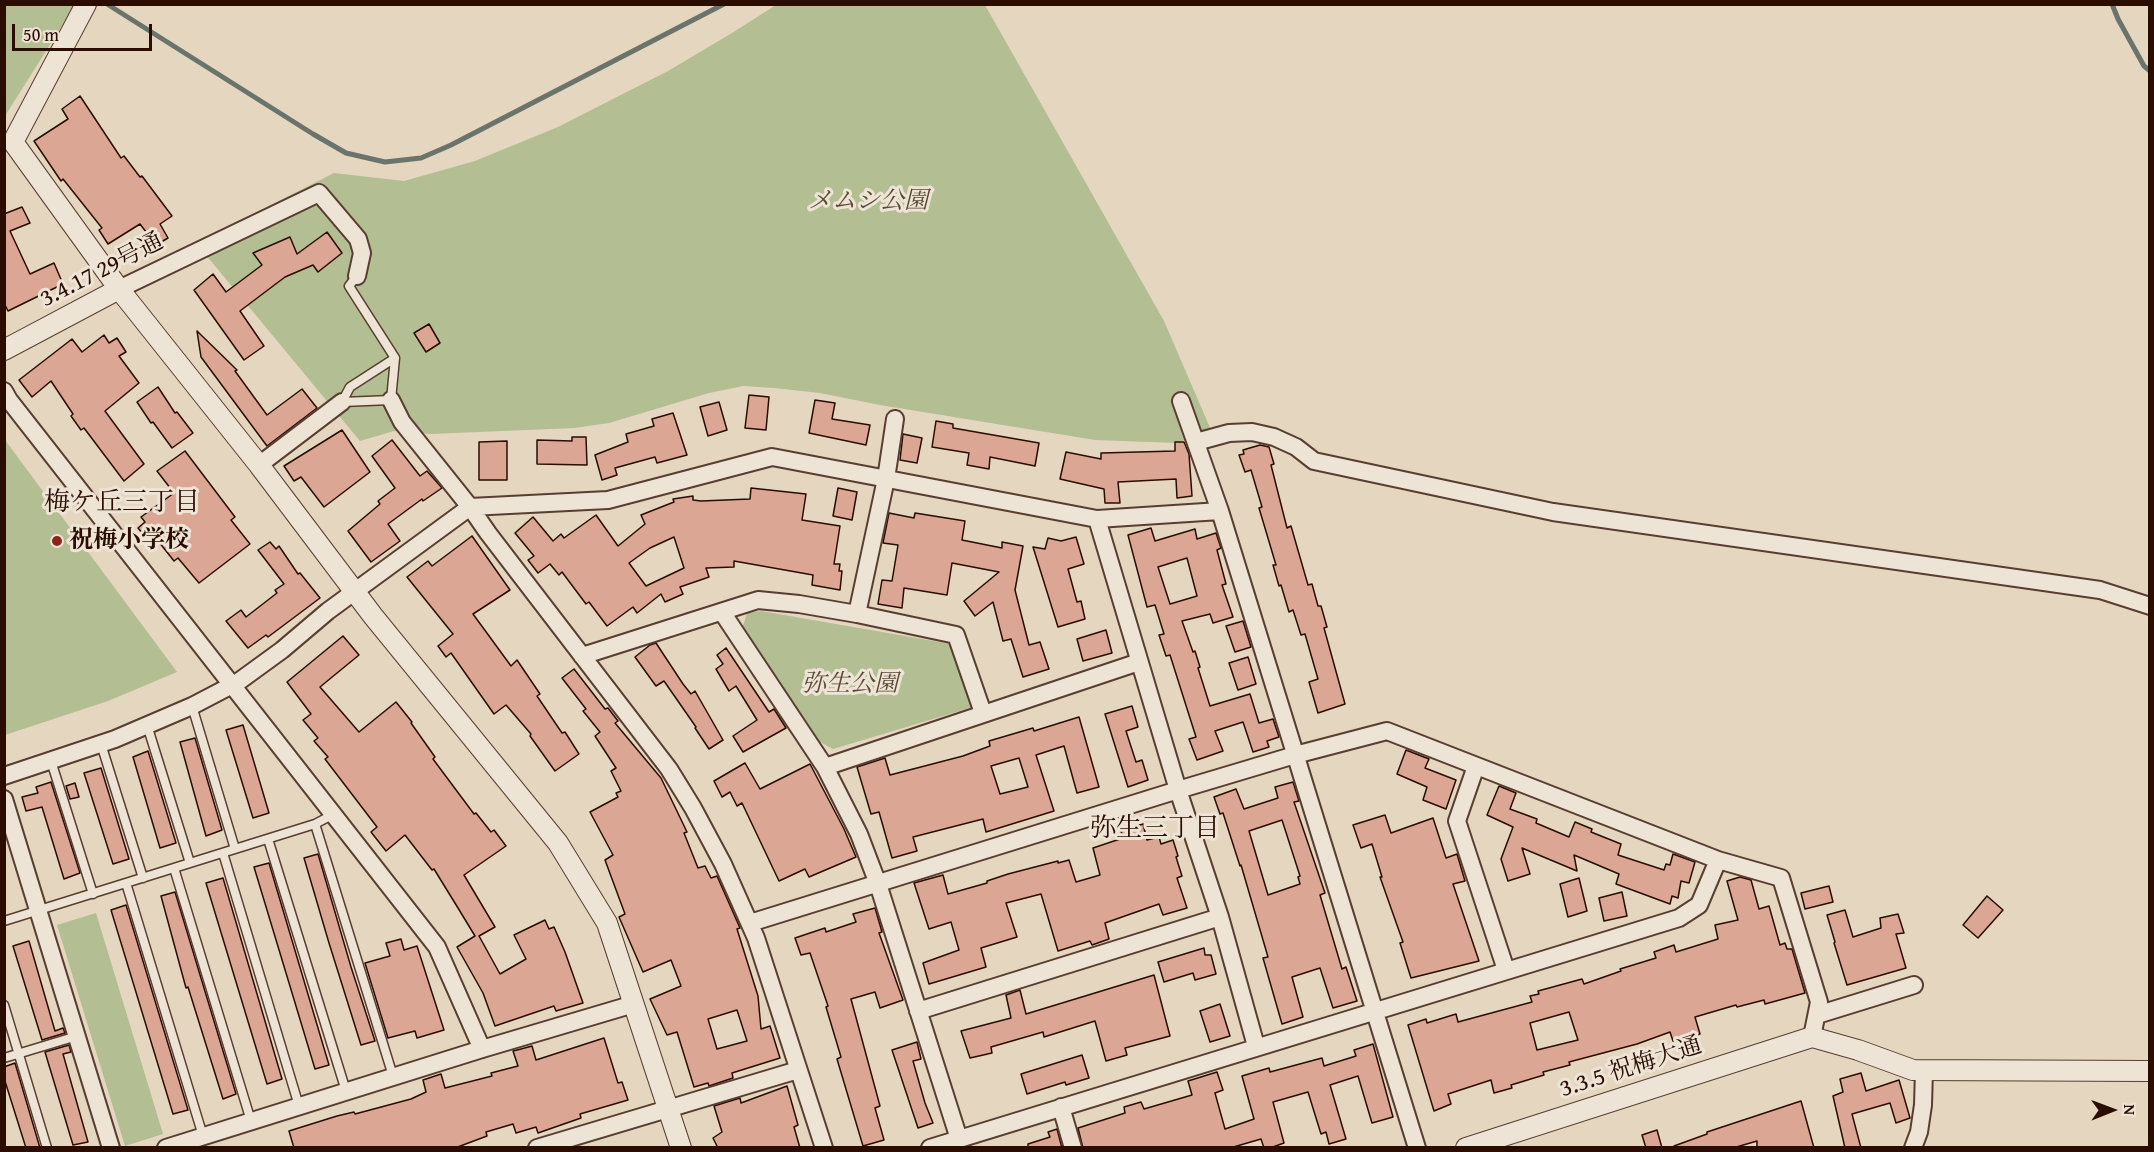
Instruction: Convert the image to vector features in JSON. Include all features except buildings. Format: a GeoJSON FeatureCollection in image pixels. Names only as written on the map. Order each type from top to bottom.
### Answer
{"type":"FeatureCollection","features":[{"type":"Feature","properties":{"kind":"street"},"geometry":{"type":"LineString","coordinates":[[84,6],[7,140],[119,289],[259,465],[373,616],[558,843],[607,923],[681,1148]]}},
{"type":"Feature","properties":{"kind":"street","name":"3.4.17 29号通"},"geometry":{"type":"LineString","coordinates":[[4,350],[119,289],[319,193],[358,239],[362,253],[357,276]]}},
{"type":"Feature","properties":{"kind":"street"},"geometry":{"type":"LineString","coordinates":[[4,391],[437,947],[482,1049]]}},
{"type":"Feature","properties":{"kind":"street"},"geometry":{"type":"LineString","coordinates":[[391,400],[402,422],[470,507],[669,769],[723,864],[750,923],[824,1148]]}},
{"type":"Feature","properties":{"kind":"street"},"geometry":{"type":"LineString","coordinates":[[1181,401],[1220,511],[1417,1148]]}},
{"type":"Feature","properties":{"kind":"street"},"geometry":{"type":"LineString","coordinates":[[259,465],[342,402]]}},
{"type":"Feature","properties":{"kind":"street"},"geometry":{"type":"LineString","coordinates":[[857,614],[886,479],[895,419]]}},
{"type":"Feature","properties":{"kind":"street"},"geometry":{"type":"LineString","coordinates":[[1196,442],[1229,433],[1252,432],[1275,437],[1296,447],[1314,461],[1553,512],[2100,590],[2150,606]]}},
{"type":"Feature","properties":{"kind":"street"},"geometry":{"type":"LineString","coordinates":[[4,776],[101,744],[192,706],[233,684],[282,650],[356,591],[470,507],[608,500],[772,457],[1097,519],[1220,511]]}},
{"type":"Feature","properties":{"kind":"street"},"geometry":{"type":"LineString","coordinates":[[1097,519],[1178,790],[1220,917],[1256,1046]]}},
{"type":"Feature","properties":{"kind":"street"},"geometry":{"type":"LineString","coordinates":[[582,656],[758,600],[799,604],[956,635],[983,713]]}},
{"type":"Feature","properties":{"kind":"street"},"geometry":{"type":"LineString","coordinates":[[722,612],[825,767],[859,834],[879,884],[958,1139]]}},
{"type":"Feature","properties":{"kind":"street"},"geometry":{"type":"LineString","coordinates":[[825,767],[1140,662]]}},
{"type":"Feature","properties":{"kind":"street"},"geometry":{"type":"LineString","coordinates":[[750,923],[1295,754],[1387,731],[1718,860],[1781,878],[1819,1002],[1812,1037],[1858,1050],[1913,1070],[2150,1071]]}},
{"type":"Feature","properties":{"kind":"street"},"geometry":{"type":"LineString","coordinates":[[1476,766],[1457,821],[1506,970]]}},
{"type":"Feature","properties":{"kind":"street"},"geometry":{"type":"LineString","coordinates":[[4,799],[111,1148]]}},
{"type":"Feature","properties":{"kind":"street"},"geometry":{"type":"LineString","coordinates":[[930,1148],[1256,1046],[1679,918],[1699,905],[1718,860]]}},
{"type":"Feature","properties":{"kind":"street"},"geometry":{"type":"LineString","coordinates":[[918,1011],[1220,917]]}},
{"type":"Feature","properties":{"kind":"street"},"geometry":{"type":"LineString","coordinates":[[1817,1015],[1914,986]]}},
{"type":"Feature","properties":{"kind":"street"},"geometry":{"type":"LineString","coordinates":[[166,1148],[393,1076],[634,1004]]}},
{"type":"Feature","properties":{"kind":"street","name":"3.3.5 祝梅大通"},"geometry":{"type":"LineString","coordinates":[[1466,1148],[1812,1037]]}},
{"type":"Feature","properties":{"kind":"street"},"geometry":{"type":"LineString","coordinates":[[537,1148],[667,1107],[798,1070]]}},
{"type":"Feature","properties":{"kind":"street"},"geometry":{"type":"LineString","coordinates":[[1913,1148],[1922,1114],[1924,1070]]}},
{"type":"Feature","properties":{"kind":"street"},"geometry":{"type":"LineString","coordinates":[[1061,1107],[1073,1148]]}},
{"type":"Feature","properties":{"kind":"lane"},"geometry":{"type":"LineString","coordinates":[[342,402],[391,400],[395,358],[349,286],[357,276]]}},
{"type":"Feature","properties":{"kind":"lane"},"geometry":{"type":"LineString","coordinates":[[342,402],[350,387],[395,358]]}},
{"type":"Feature","properties":{"kind":"lane"},"geometry":{"type":"LineString","coordinates":[[192,706],[235,849]]}},
{"type":"Feature","properties":{"kind":"lane"},"geometry":{"type":"LineString","coordinates":[[147,725],[190,863]]}},
{"type":"Feature","properties":{"kind":"lane"},"geometry":{"type":"LineString","coordinates":[[101,744],[143,878]]}},
{"type":"Feature","properties":{"kind":"lane"},"geometry":{"type":"LineString","coordinates":[[51,761],[93,894]]}},
{"type":"Feature","properties":{"kind":"lane"},"geometry":{"type":"LineString","coordinates":[[4,921],[315,824],[334,814]]}},
{"type":"Feature","properties":{"kind":"lane"},"geometry":{"type":"LineString","coordinates":[[315,824],[393,1076]]}},
{"type":"Feature","properties":{"kind":"lane"},"geometry":{"type":"LineString","coordinates":[[268,839],[346,1091]]}},
{"type":"Feature","properties":{"kind":"lane"},"geometry":{"type":"LineString","coordinates":[[223,853],[299,1106]]}},
{"type":"Feature","properties":{"kind":"lane"},"geometry":{"type":"LineString","coordinates":[[174,868],[251,1121]]}},
{"type":"Feature","properties":{"kind":"lane"},"geometry":{"type":"LineString","coordinates":[[126,883],[194,1141]]}},
{"type":"Feature","properties":{"kind":"lane"},"geometry":{"type":"LineString","coordinates":[[4,1005],[47,1148]]}},
{"type":"Feature","properties":{"kind":"lane"},"geometry":{"type":"LineString","coordinates":[[4,1059],[77,1036]]}},
{"type":"Feature","properties":{"kind":"green space"},"geometry":{"type":"Polygon","coordinates":[[[5,5],[75,5],[5,116],[5,5]]]}},
{"type":"Feature","properties":{"kind":"green space","name":"メムシ公園"},"geometry":{"type":"Polygon","coordinates":[[[776,5],[985,5],[1164,321],[1211,430],[1177,443],[1095,440],[820,393],[743,386],[709,393],[609,423],[574,428],[431,434],[394,431],[360,441],[196,243],[334,173],[404,181],[475,161],[558,127],[668,71],[776,5]]]}},
{"type":"Feature","properties":{"kind":"green space","name":"祝梅小学校"},"geometry":{"type":"Polygon","coordinates":[[[5,440],[177,672],[108,701],[5,735],[5,440]]]}},
{"type":"Feature","properties":{"kind":"green space","name":"弥生公園"},"geometry":{"type":"Polygon","coordinates":[[[761,611],[951,644],[973,707],[833,749],[820,742],[743,626],[747,613],[761,611]]]}},
{"type":"Feature","properties":{"kind":"green space"},"geometry":{"type":"Polygon","coordinates":[[[96,913],[163,1134],[125,1146],[57,925],[96,913]]]}},
{"type":"Feature","properties":{"kind":"waterway"},"geometry":{"type":"LineString","coordinates":[[107,4],[346,153],[385,162],[421,158],[451,145],[724,4]]}},
{"type":"Feature","properties":{"kind":"waterway"},"geometry":{"type":"LineString","coordinates":[[2112,4],[2144,66],[2150,71]]}},
{"type":"Feature","properties":{"kind":"place","name":"祝梅小学校"},"geometry":{"type":"Point","coordinates":[57,541]}},
{"type":"Feature","properties":{"kind":"district","name":"梅ケ丘三丁目"},"geometry":{"type":"Point","coordinates":[122,503]}},
{"type":"Feature","properties":{"kind":"district","name":"弥生三丁目"},"geometry":{"type":"Point","coordinates":[1155,829]}}]}
